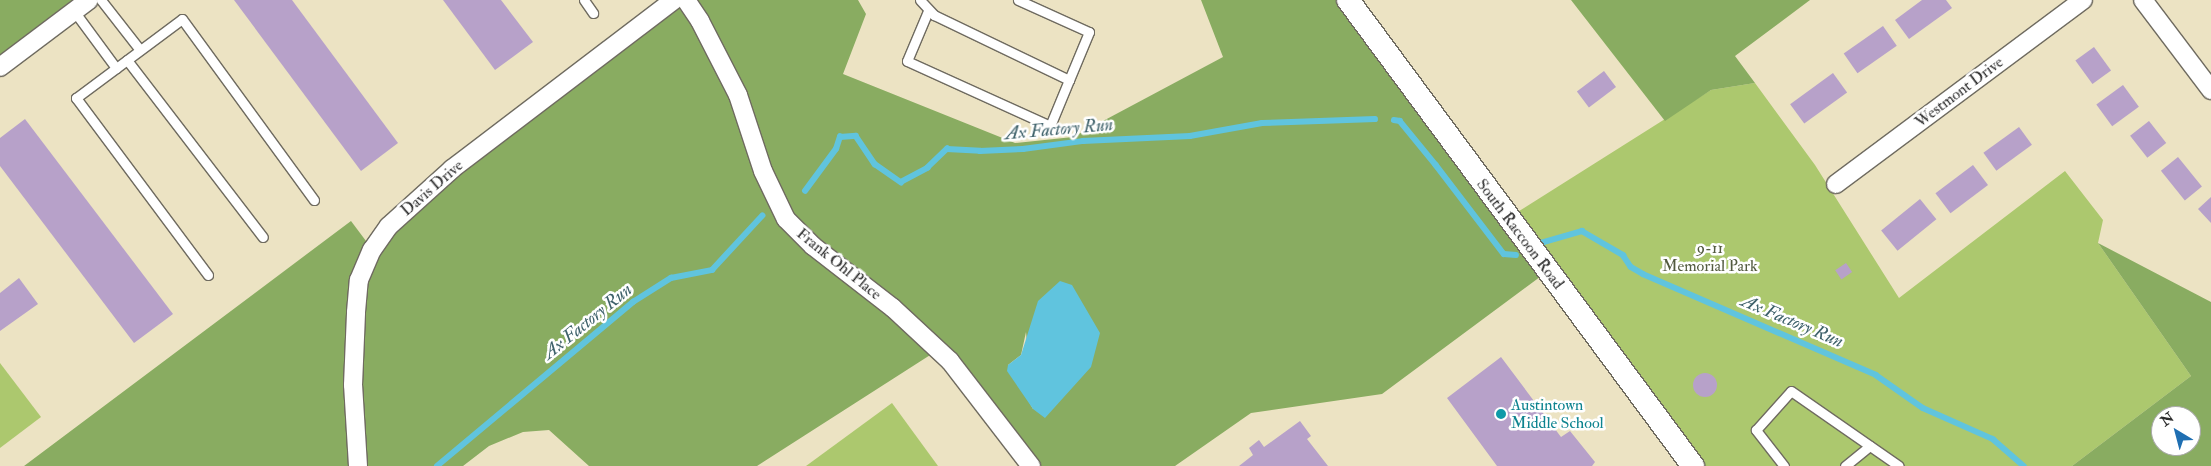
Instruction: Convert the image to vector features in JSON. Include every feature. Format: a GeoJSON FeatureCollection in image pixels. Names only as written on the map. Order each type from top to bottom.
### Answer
{"type":"FeatureCollection","features":[{"type":"Feature","properties":{"kind":"street"},"geometry":{"type":"LineString","coordinates":[[0,67],[89,0]]}},
{"type":"Feature","properties":{"kind":"street","name":"Davis Drive"},"geometry":{"type":"LineString","coordinates":[[358,466],[354,385],[356,312],[359,280],[372,250],[389,226],[452,169],[674,0]]}},
{"type":"Feature","properties":{"kind":"street","name":"Frank Ohl Place"},"geometry":{"type":"LineString","coordinates":[[686,0],[700,21],[738,95],[763,171],[786,219],[813,246],[893,308],[950,361],[1031,466]]}},
{"type":"Feature","properties":{"kind":"street","name":"South Raccoon Road"},"geometry":{"type":"LineString","coordinates":[[1348,0],[1693,466]]}},
{"type":"Feature","properties":{"kind":"street","name":"Westmont Drive"},"geometry":{"type":"LineString","coordinates":[[1836,184],[2083,0]]}},
{"type":"Feature","properties":{"kind":"street"},"geometry":{"type":"LineString","coordinates":[[2143,0],[2211,90]]}},
{"type":"Feature","properties":{"kind":"lane"},"geometry":{"type":"LineString","coordinates":[[100,0],[140,50]]}},
{"type":"Feature","properties":{"kind":"lane"},"geometry":{"type":"LineString","coordinates":[[584,0],[593,13]]}},
{"type":"Feature","properties":{"kind":"lane"},"geometry":{"type":"LineString","coordinates":[[920,0],[928,11],[1069,80]]}},
{"type":"Feature","properties":{"kind":"lane"},"geometry":{"type":"LineString","coordinates":[[928,11],[907,60],[1050,126],[1088,32],[1018,0]]}},
{"type":"Feature","properties":{"kind":"lane"},"geometry":{"type":"LineString","coordinates":[[74,11],[116,68]]}},
{"type":"Feature","properties":{"kind":"lane"},"geometry":{"type":"LineString","coordinates":[[208,275],[76,98],[182,19],[314,200]]}},
{"type":"Feature","properties":{"kind":"lane"},"geometry":{"type":"LineString","coordinates":[[127,60],[263,237]]}},
{"type":"Feature","properties":{"kind":"lane"},"geometry":{"type":"LineString","coordinates":[[1784,466],[1756,430],[1791,391],[1899,466]]}},
{"type":"Feature","properties":{"kind":"lane"},"geometry":{"type":"LineString","coordinates":[[1845,466],[1870,446]]}},
{"type":"Feature","properties":{"kind":"green space"},"geometry":{"type":"Polygon","coordinates":[[[0,0],[89,0],[0,67],[0,0]]]}},
{"type":"Feature","properties":{"kind":"green space"},"geometry":{"type":"Polygon","coordinates":[[[674,0],[858,0],[866,14],[843,74],[1015,143],[1073,137],[1223,57],[1201,0],[1348,0],[1548,271],[1382,394],[1251,413],[1175,466],[1031,466],[938,350],[757,466],[589,466],[549,430],[523,432],[489,446],[463,466],[24,466],[351,221],[372,249],[389,226],[674,0]],[[1026,332],[1021,355],[1008,365],[1033,409],[1026,332]]]}},
{"type":"Feature","properties":{"kind":"green space"},"geometry":{"type":"Polygon","coordinates":[[[1571,0],[1810,0],[1735,56],[1755,83],[1711,90],[1665,121],[1571,0]]]}},
{"type":"Feature","properties":{"kind":"green space","name":"9-11 Memorial Park"},"geometry":{"type":"Polygon","coordinates":[[[1755,83],[1815,165],[1899,298],[2065,171],[2103,220],[2098,243],[2191,376],[2072,466],[1693,466],[1508,218],[1711,90],[1755,83]]]}},
{"type":"Feature","properties":{"kind":"green space"},"geometry":{"type":"Polygon","coordinates":[[[2098,243],[2211,302],[2211,466],[2072,466],[2151,406],[2151,456],[2201,456],[2201,406],[2151,406],[2191,376],[2098,243]]]}},
{"type":"Feature","properties":{"kind":"green space"},"geometry":{"type":"Polygon","coordinates":[[[0,363],[41,417],[0,448],[0,363]]]}},
{"type":"Feature","properties":{"kind":"green space"},"geometry":{"type":"Polygon","coordinates":[[[892,403],[938,466],[806,466],[892,403]]]}},
{"type":"Feature","properties":{"kind":"water"},"geometry":{"type":"Polygon","coordinates":[[[1060,281],[1072,285],[1100,333],[1091,367],[1045,418],[1033,409],[1007,371],[1008,365],[1021,355],[1038,301],[1060,281]]]}},
{"type":"Feature","properties":{"kind":"building"},"geometry":{"type":"Polygon","coordinates":[[[234,0],[292,0],[398,143],[361,171],[234,0]]]}},
{"type":"Feature","properties":{"kind":"building"},"geometry":{"type":"Polygon","coordinates":[[[443,0],[501,0],[533,42],[495,70],[443,0]]]}},
{"type":"Feature","properties":{"kind":"building"},"geometry":{"type":"Polygon","coordinates":[[[1922,0],[1946,0],[1952,8],[1909,39],[1895,20],[1922,0]]]}},
{"type":"Feature","properties":{"kind":"building"},"geometry":{"type":"Polygon","coordinates":[[[1883,26],[1897,46],[1857,73],[1844,54],[1883,26]]]}},
{"type":"Feature","properties":{"kind":"building"},"geometry":{"type":"Polygon","coordinates":[[[2094,47],[2111,70],[2092,84],[2075,61],[2094,47]]]}},
{"type":"Feature","properties":{"kind":"building"},"geometry":{"type":"Polygon","coordinates":[[[1604,71],[1616,87],[1589,107],[1577,91],[1604,71]]]}},
{"type":"Feature","properties":{"kind":"building"},"geometry":{"type":"Polygon","coordinates":[[[1833,73],[1847,92],[1804,124],[1790,104],[1833,73]]]}},
{"type":"Feature","properties":{"kind":"building"},"geometry":{"type":"Polygon","coordinates":[[[2123,85],[2139,107],[2112,126],[2096,104],[2123,85]]]}},
{"type":"Feature","properties":{"kind":"building"},"geometry":{"type":"Polygon","coordinates":[[[25,119],[173,314],[134,343],[0,166],[0,138],[25,119]]]}},
{"type":"Feature","properties":{"kind":"building"},"geometry":{"type":"Polygon","coordinates":[[[2149,121],[2166,143],[2147,158],[2130,136],[2149,121]]]}},
{"type":"Feature","properties":{"kind":"building"},"geometry":{"type":"Polygon","coordinates":[[[2019,127],[2032,145],[1996,171],[1983,153],[2019,127]]]}},
{"type":"Feature","properties":{"kind":"building"},"geometry":{"type":"Polygon","coordinates":[[[2178,157],[2202,187],[2185,200],[2161,171],[2178,157]]]}},
{"type":"Feature","properties":{"kind":"building"},"geometry":{"type":"Polygon","coordinates":[[[1973,165],[1988,185],[1951,213],[1935,193],[1973,165]]]}},
{"type":"Feature","properties":{"kind":"building"},"geometry":{"type":"Polygon","coordinates":[[[2211,197],[2211,223],[2198,209],[2211,197]]]}},
{"type":"Feature","properties":{"kind":"building"},"geometry":{"type":"Polygon","coordinates":[[[1920,199],[1936,219],[1898,251],[1881,230],[1920,199]]]}},
{"type":"Feature","properties":{"kind":"building"},"geometry":{"type":"Polygon","coordinates":[[[1846,263],[1852,272],[1841,279],[1835,270],[1846,263]]]}},
{"type":"Feature","properties":{"kind":"building"},"geometry":{"type":"Polygon","coordinates":[[[19,278],[38,304],[0,331],[0,293],[19,278]]]}},
{"type":"Feature","properties":{"kind":"building","name":"Austintown Middle School"},"geometry":{"type":"Polygon","coordinates":[[[1501,357],[1561,437],[1570,431],[1595,462],[1592,466],[1497,466],[1447,398],[1501,357]]]}},
{"type":"Feature","properties":{"kind":"building"},"geometry":{"type":"Polygon","coordinates":[[[1705,373],[1710,374],[1716,380],[1716,390],[1710,396],[1705,397],[1700,396],[1694,390],[1693,385],[1694,380],[1700,374],[1705,373]]]}},
{"type":"Feature","properties":{"kind":"building"},"geometry":{"type":"Polygon","coordinates":[[[1300,421],[1311,436],[1307,439],[1328,466],[1239,466],[1253,455],[1249,448],[1259,440],[1264,447],[1300,421]]]}},
{"type":"Feature","properties":{"kind":"waterway","name":"Ax Factory Run"},"geometry":{"type":"LineString","coordinates":[[805,191],[836,149],[840,137],[856,136],[875,164],[901,182],[927,168],[947,149],[980,151],[1023,149],[1083,141],[1190,136],[1262,123],[1375,119]]}},
{"type":"Feature","properties":{"kind":"waterway","name":"Ax Factory Run"},"geometry":{"type":"LineString","coordinates":[[1394,120],[1400,121],[1504,254],[1516,255]]}},
{"type":"Feature","properties":{"kind":"waterway","name":"Ax Factory Run"},"geometry":{"type":"LineString","coordinates":[[437,466],[633,302],[671,278],[712,270],[762,216]]}},
{"type":"Feature","properties":{"kind":"waterway","name":"Ax Factory Run"},"geometry":{"type":"LineString","coordinates":[[1541,243],[1582,231],[1623,255],[1631,267],[1643,274],[1876,375],[1923,408],[1993,439],[2024,466]]}},
{"type":"Feature","properties":{"kind":"place","name":"Austintown Middle School"},"geometry":{"type":"Point","coordinates":[1501,414]}}]}
